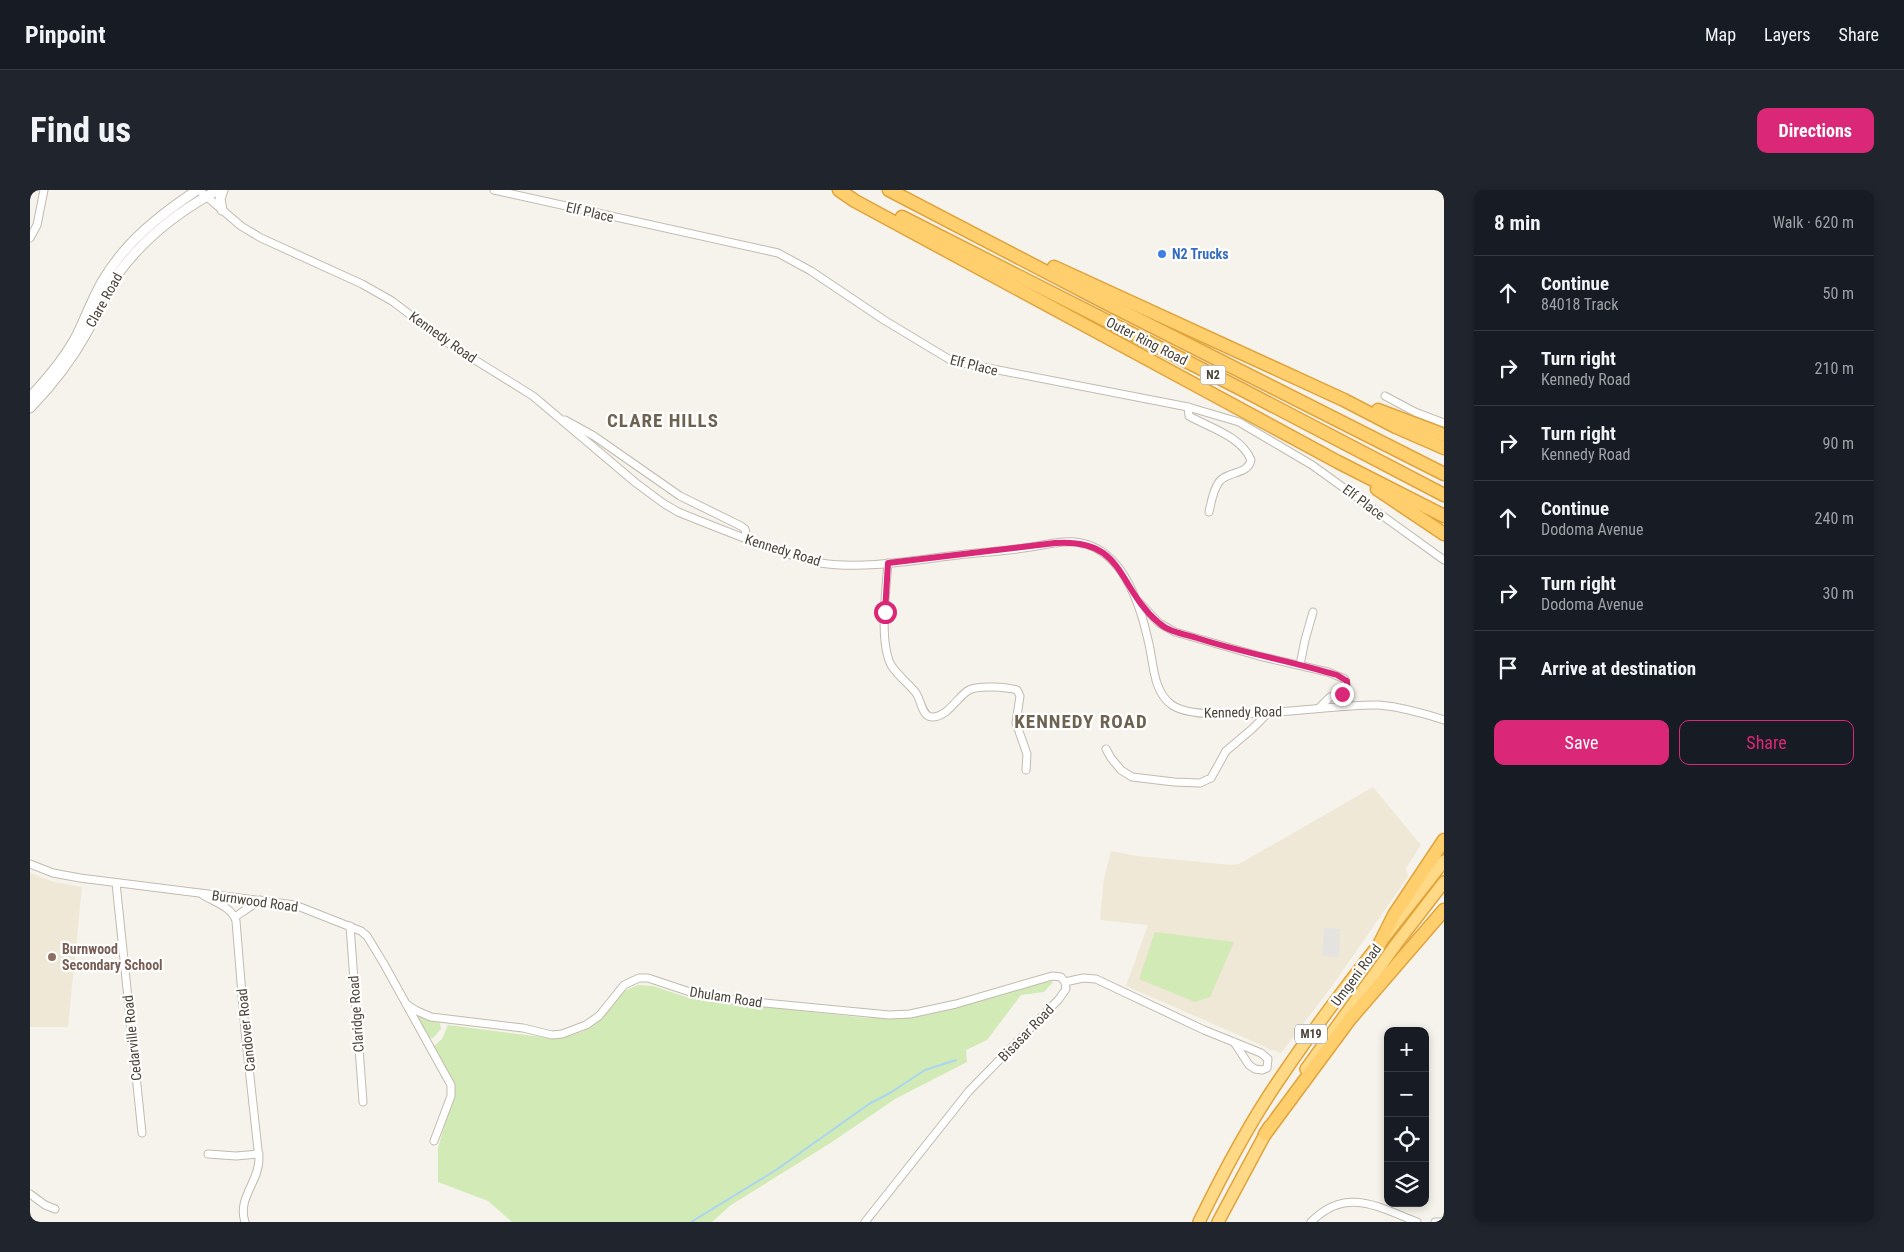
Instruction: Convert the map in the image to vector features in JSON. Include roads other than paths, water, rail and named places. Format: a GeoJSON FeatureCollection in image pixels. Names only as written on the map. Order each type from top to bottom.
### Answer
{"type":"FeatureCollection","features":[{"type":"Feature","properties":{"kind":"highway"},"geometry":{"type":"LineString","coordinates":[[839,190],[855,202],[1338,462],[1444,516]]}},
{"type":"Feature","properties":{"kind":"highway","name":"Outer Ring Road"},"geometry":{"type":"LineString","coordinates":[[848,190],[1199,368],[1444,496]]}},
{"type":"Feature","properties":{"kind":"highway","name":"Outer Ring Road"},"geometry":{"type":"LineString","coordinates":[[889,190],[1328,417],[1444,474]]}},
{"type":"Feature","properties":{"kind":"highway"},"geometry":{"type":"LineString","coordinates":[[1016,255],[1057,268],[1444,448]]}},
{"type":"Feature","properties":{"kind":"highway"},"geometry":{"type":"LineString","coordinates":[[1344,400],[1360,403],[1444,435]]}},
{"type":"Feature","properties":{"kind":"highway"},"geometry":{"type":"LineString","coordinates":[[1338,462],[1444,534]]}},
{"type":"Feature","properties":{"kind":"highway"},"geometry":{"type":"LineString","coordinates":[[1388,497],[1444,541]]}},
{"type":"Feature","properties":{"kind":"highway"},"geometry":{"type":"LineString","coordinates":[[1379,944],[1394,915],[1444,840]]}},
{"type":"Feature","properties":{"kind":"highway","name":"Umgeni Road"},"geometry":{"type":"LineString","coordinates":[[1199,1222],[1234,1156],[1278,1081],[1309,1036],[1444,862]]}},
{"type":"Feature","properties":{"kind":"highway","name":"Umgeni Road"},"geometry":{"type":"LineString","coordinates":[[1218,1222],[1282,1105],[1328,1037],[1444,882]]}},
{"type":"Feature","properties":{"kind":"highway"},"geometry":{"type":"LineString","coordinates":[[1265,1134],[1350,1019],[1444,910]]}},
{"type":"Feature","properties":{"kind":"street"},"geometry":{"type":"LineString","coordinates":[[30,238],[37,225],[44,190]]}},
{"type":"Feature","properties":{"kind":"street","name":"Clare Road"},"geometry":{"type":"LineString","coordinates":[[30,397],[50,375],[70,346],[102,282],[134,240],[158,217],[201,192],[218,190]]}},
{"type":"Feature","properties":{"kind":"street"},"geometry":{"type":"LineString","coordinates":[[222,210],[220,198],[223,190]]}},
{"type":"Feature","properties":{"kind":"street","name":"Elf Place"},"geometry":{"type":"LineString","coordinates":[[497,190],[778,253],[811,271],[884,320],[952,361],[1188,408],[1239,422],[1312,465],[1444,560]]}},
{"type":"Feature","properties":{"kind":"street","name":"Clare Road"},"geometry":{"type":"LineString","coordinates":[[30,408],[47,391],[67,366],[82,341],[109,287],[126,262],[201,192]]}},
{"type":"Feature","properties":{"kind":"street","name":"Kennedy Road"},"geometry":{"type":"LineString","coordinates":[[201,192],[241,226],[261,238],[362,284],[392,301],[446,342],[533,396],[636,483],[678,512],[747,539],[820,562],[843,564],[888,563],[1055,543],[1080,543],[1097,549],[1108,557],[1120,570],[1137,600],[1157,684],[1171,704],[1178,709],[1200,713],[1269,712],[1380,706],[1409,710],[1443,719]]}},
{"type":"Feature","properties":{"kind":"street"},"geometry":{"type":"LineString","coordinates":[[1385,396],[1415,412],[1444,423]]}},
{"type":"Feature","properties":{"kind":"street"},"geometry":{"type":"LineString","coordinates":[[1188,408],[1189,416],[1231,437],[1248,454],[1251,460],[1247,468],[1218,482],[1209,512]]}},
{"type":"Feature","properties":{"kind":"street"},"geometry":{"type":"LineString","coordinates":[[562,419],[570,421],[594,436],[680,496],[741,526],[745,529],[747,539]]}},
{"type":"Feature","properties":{"kind":"street"},"geometry":{"type":"LineString","coordinates":[[888,563],[885,642],[888,657],[896,672],[916,694],[923,709],[932,717],[946,711],[972,689],[1000,687],[1017,690],[1020,696],[1016,721],[1027,754],[1026,770]]}},
{"type":"Feature","properties":{"kind":"street"},"geometry":{"type":"LineString","coordinates":[[1137,600],[1159,623],[1175,632],[1337,675],[1347,681],[1347,690],[1345,692],[1330,697],[1319,708]]}},
{"type":"Feature","properties":{"kind":"street"},"geometry":{"type":"LineString","coordinates":[[1300,666],[1313,612]]}},
{"type":"Feature","properties":{"kind":"street"},"geometry":{"type":"LineString","coordinates":[[1443,719],[1444,710]]}},
{"type":"Feature","properties":{"kind":"street"},"geometry":{"type":"LineString","coordinates":[[1106,749],[1121,770],[1132,777],[1200,783],[1211,778],[1226,751],[1269,712]]}},
{"type":"Feature","properties":{"kind":"street","name":"Burnwood Road"},"geometry":{"type":"LineString","coordinates":[[30,864],[67,876],[295,905],[350,926],[367,936],[451,1085],[451,1096],[434,1141]]}},
{"type":"Feature","properties":{"kind":"street","name":"Cedarville Road"},"geometry":{"type":"LineString","coordinates":[[116,883],[142,1133]]}},
{"type":"Feature","properties":{"kind":"street"},"geometry":{"type":"LineString","coordinates":[[201,893],[228,909],[234,917],[260,900]]}},
{"type":"Feature","properties":{"kind":"street","name":"Candover Road"},"geometry":{"type":"LineString","coordinates":[[234,917],[259,1154],[258,1170],[244,1201],[244,1222]]}},
{"type":"Feature","properties":{"kind":"street","name":"Claridge Road"},"geometry":{"type":"LineString","coordinates":[[350,926],[363,1102]]}},
{"type":"Feature","properties":{"kind":"street","name":"Dhulam Road"},"geometry":{"type":"LineString","coordinates":[[406,1004],[431,1017],[523,1028],[552,1035],[562,1034],[586,1026],[599,1016],[624,985],[639,978],[648,978],[699,995],[724,999],[889,1015],[925,1012],[1052,976],[1060,977],[1065,982]]}},
{"type":"Feature","properties":{"kind":"street"},"geometry":{"type":"LineString","coordinates":[[1065,982],[1083,978],[1096,980],[1267,1056],[1269,1061],[1267,1068],[1262,1070],[1252,1068],[1234,1042]]}},
{"type":"Feature","properties":{"kind":"street","name":"Bisasar Road"},"geometry":{"type":"LineString","coordinates":[[865,1222],[968,1091],[1059,999],[1066,989],[1065,982]]}},
{"type":"Feature","properties":{"kind":"street"},"geometry":{"type":"LineString","coordinates":[[208,1154],[236,1156],[259,1154]]}},
{"type":"Feature","properties":{"kind":"street"},"geometry":{"type":"LineString","coordinates":[[30,1194],[45,1205],[55,1209]]}},
{"type":"Feature","properties":{"kind":"street"},"geometry":{"type":"LineString","coordinates":[[1311,1222],[1329,1208],[1346,1202],[1359,1202],[1386,1208],[1410,1221],[1417,1222]]}},
{"type":"Feature","properties":{"kind":"street"},"geometry":{"type":"LineString","coordinates":[[1436,1222],[1444,1222]]}},
{"type":"Feature","properties":{"kind":"waterway"},"geometry":{"type":"LineString","coordinates":[[691,1222],[776,1170],[869,1104],[925,1070],[956,1060]]}},
{"type":"Feature","properties":{"kind":"place","name":"N2 Trucks"},"geometry":{"type":"Point","coordinates":[1162,254]}},
{"type":"Feature","properties":{"kind":"place","name":"Burnwood Secondary School"},"geometry":{"type":"Point","coordinates":[52,957]}},
{"type":"Feature","properties":{"kind":"district","name":"CLARE HILLS"},"geometry":{"type":"Point","coordinates":[663,420]}},
{"type":"Feature","properties":{"kind":"district","name":"KENNEDY ROAD"},"geometry":{"type":"Point","coordinates":[1081,721]}}]}
